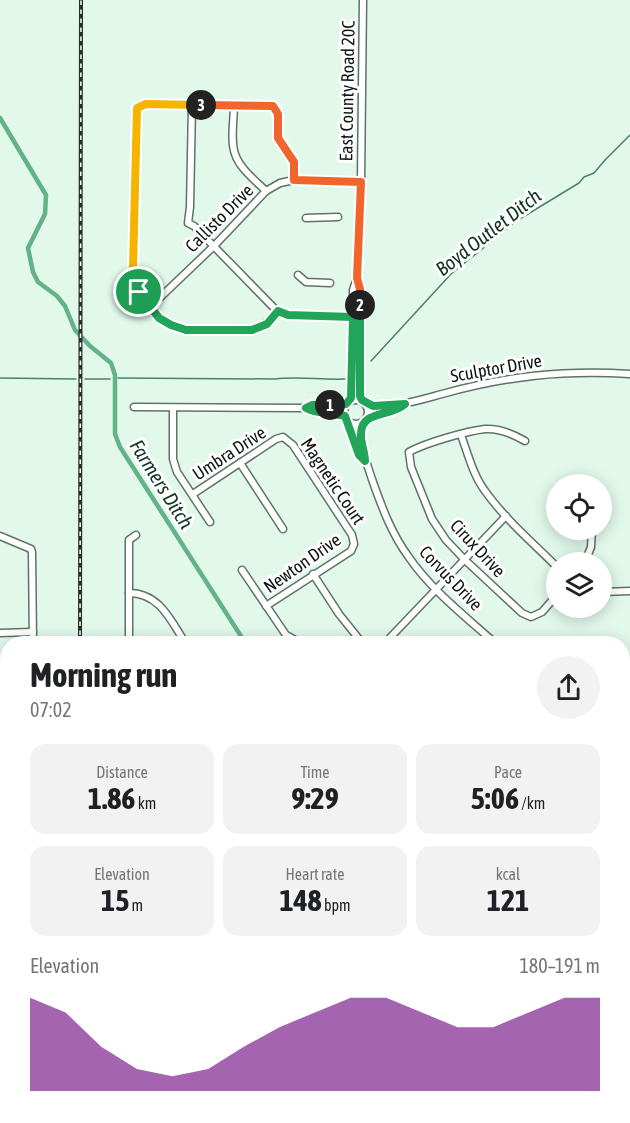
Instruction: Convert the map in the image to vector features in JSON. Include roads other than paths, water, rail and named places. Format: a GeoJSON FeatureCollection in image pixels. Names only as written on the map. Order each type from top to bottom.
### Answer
{"type":"FeatureCollection","features":[{"type":"Feature","properties":{"kind":"street","name":"East County Road 20C"},"geometry":{"type":"LineString","coordinates":[[357,278],[361,182],[363,0]]}},
{"type":"Feature","properties":{"kind":"street"},"geometry":{"type":"LineString","coordinates":[[278,311],[267,324],[252,330],[186,330],[159,318],[149,308],[139,292],[133,268],[137,108],[146,104],[270,106],[277,110],[278,138],[292,159],[294,180]]}},
{"type":"Feature","properties":{"kind":"street"},"geometry":{"type":"LineString","coordinates":[[192,105],[188,223],[194,226],[278,311],[288,315],[353,317]]}},
{"type":"Feature","properties":{"kind":"street"},"geometry":{"type":"LineString","coordinates":[[234,105],[236,156],[246,171],[266,191]]}},
{"type":"Feature","properties":{"kind":"street","name":"Callisto Drive"},"geometry":{"type":"LineString","coordinates":[[149,308],[214,246],[266,191],[280,183],[294,180],[361,182]]}},
{"type":"Feature","properties":{"kind":"street"},"geometry":{"type":"LineString","coordinates":[[306,218],[338,217]]}},
{"type":"Feature","properties":{"kind":"street"},"geometry":{"type":"LineString","coordinates":[[298,275],[306,282],[330,283]]}},
{"type":"Feature","properties":{"kind":"street"},"geometry":{"type":"LineString","coordinates":[[346,418],[352,390],[353,290],[357,278]]}},
{"type":"Feature","properties":{"kind":"street"},"geometry":{"type":"LineString","coordinates":[[306,408],[312,412],[332,412],[356,424],[365,420],[369,410],[360,396],[360,289],[357,278]]}},
{"type":"Feature","properties":{"kind":"street","name":"Sculptor Drive"},"geometry":{"type":"LineString","coordinates":[[363,402],[379,407],[405,404],[480,384],[547,373],[630,374]]}},
{"type":"Feature","properties":{"kind":"street"},"geometry":{"type":"LineString","coordinates":[[134,407],[306,408],[312,405],[363,402]]}},
{"type":"Feature","properties":{"kind":"street","name":"Sculptor Drive"},"geometry":{"type":"LineString","coordinates":[[365,420],[398,410],[405,404]]}},
{"type":"Feature","properties":{"kind":"street"},"geometry":{"type":"LineString","coordinates":[[173,408],[173,459],[177,472],[210,522]]}},
{"type":"Feature","properties":{"kind":"street","name":"Corvus Drive"},"geometry":{"type":"LineString","coordinates":[[346,418],[359,455],[365,461]]}},
{"type":"Feature","properties":{"kind":"street","name":"Corvus Drive"},"geometry":{"type":"LineString","coordinates":[[365,420],[360,434],[365,461],[395,536],[416,568],[487,636]]}},
{"type":"Feature","properties":{"kind":"street"},"geometry":{"type":"LineString","coordinates":[[525,441],[512,433],[486,429],[461,435],[474,471],[484,490],[546,556]]}},
{"type":"Feature","properties":{"kind":"street","name":"Cirux Drive"},"geometry":{"type":"LineString","coordinates":[[461,435],[421,446],[409,452],[411,467],[432,519],[446,540],[465,560],[522,613],[531,617],[546,607]]}},
{"type":"Feature","properties":{"kind":"street","name":"Umbra Drive"},"geometry":{"type":"LineString","coordinates":[[193,494],[276,439],[283,437]]}},
{"type":"Feature","properties":{"kind":"street","name":"Magnetic Court"},"geometry":{"type":"LineString","coordinates":[[283,437],[293,445],[352,535],[354,544]]}},
{"type":"Feature","properties":{"kind":"street"},"geometry":{"type":"LineString","coordinates":[[240,464],[283,529]]}},
{"type":"Feature","properties":{"kind":"street"},"geometry":{"type":"LineString","coordinates":[[392,636],[506,516]]}},
{"type":"Feature","properties":{"kind":"street"},"geometry":{"type":"LineString","coordinates":[[129,636],[129,540],[136,535]]}},
{"type":"Feature","properties":{"kind":"street"},"geometry":{"type":"LineString","coordinates":[[0,536],[31,549],[33,636]]}},
{"type":"Feature","properties":{"kind":"street","name":"Newton Drive"},"geometry":{"type":"LineString","coordinates":[[266,606],[351,550],[354,544]]}},
{"type":"Feature","properties":{"kind":"street"},"geometry":{"type":"LineString","coordinates":[[242,570],[288,636]]}},
{"type":"Feature","properties":{"kind":"street"},"geometry":{"type":"LineString","coordinates":[[313,574],[357,636]]}},
{"type":"Feature","properties":{"kind":"street"},"geometry":{"type":"LineString","coordinates":[[612,592],[630,591]]}},
{"type":"Feature","properties":{"kind":"street"},"geometry":{"type":"LineString","coordinates":[[129,593],[139,593],[157,602],[180,636]]}},
{"type":"Feature","properties":{"kind":"street"},"geometry":{"type":"LineString","coordinates":[[0,633],[33,632]]}},
{"type":"Feature","properties":{"kind":"waterway","name":"Farmers Ditch"},"geometry":{"type":"LineString","coordinates":[[0,118],[46,195],[45,214],[28,248],[33,272],[38,282],[57,296],[65,306],[75,330],[111,363],[115,375],[115,434],[120,447],[241,636]]}},
{"type":"Feature","properties":{"kind":"waterway","name":"Boyd Outlet Ditch"},"geometry":{"type":"LineString","coordinates":[[371,361],[451,274],[518,220],[579,183],[584,177],[594,173],[630,135]]}},
{"type":"Feature","properties":{"kind":"waterway","name":"Boyd Outlet Ditch"},"geometry":{"type":"LineString","coordinates":[[0,378],[76,379]]}},
{"type":"Feature","properties":{"kind":"waterway","name":"Boyd Outlet Ditch"},"geometry":{"type":"LineString","coordinates":[[118,378],[345,379]]}},
{"type":"Feature","properties":{"kind":"waterway","name":"Boyd Outlet Ditch"},"geometry":{"type":"LineString","coordinates":[[85,379],[110,379]]}},
{"type":"Feature","properties":{"kind":"railway"},"geometry":{"type":"LineString","coordinates":[[80,636],[81,0]]}}]}
